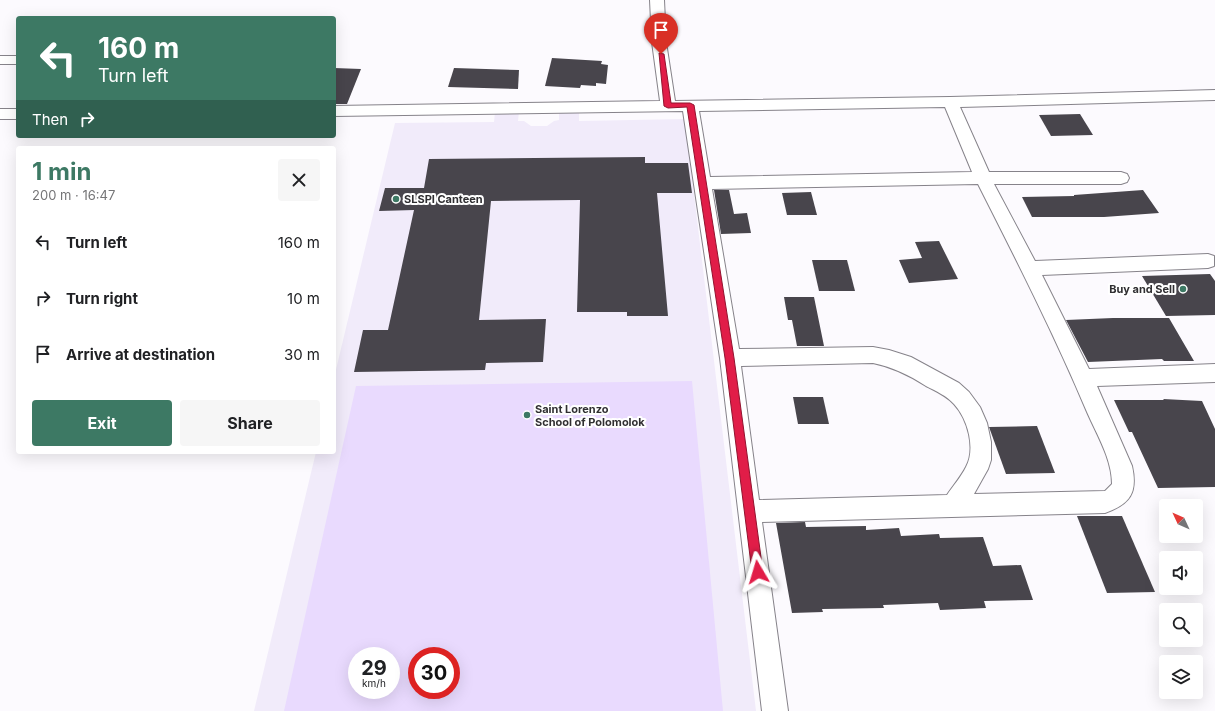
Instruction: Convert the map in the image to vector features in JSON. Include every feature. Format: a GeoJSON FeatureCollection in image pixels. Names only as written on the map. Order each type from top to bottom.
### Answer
{"type":"FeatureCollection","features":[{"type":"Feature","properties":{"kind":"street"},"geometry":{"type":"LineString","coordinates":[[657,0],[659,42],[668,106]]}},
{"type":"Feature","properties":{"kind":"street"},"geometry":{"type":"LineString","coordinates":[[0,60],[16,60]]}},
{"type":"Feature","properties":{"kind":"street"},"geometry":{"type":"LineString","coordinates":[[336,111],[950,102],[1215,95]]}},
{"type":"Feature","properties":{"kind":"street"},"geometry":{"type":"LineString","coordinates":[[750,511],[1105,502],[1115,500],[1122,490],[1124,479],[1121,466],[1083,378],[1030,268],[984,178],[950,102]]}},
{"type":"Feature","properties":{"kind":"street"},"geometry":{"type":"LineString","coordinates":[[690,105],[730,358],[775,711]]}},
{"type":"Feature","properties":{"kind":"street"},"geometry":{"type":"LineString","coordinates":[[0,114],[16,114]]}},
{"type":"Feature","properties":{"kind":"street"},"geometry":{"type":"LineString","coordinates":[[702,183],[984,178],[1121,178]]}},
{"type":"Feature","properties":{"kind":"street"},"geometry":{"type":"LineString","coordinates":[[1030,268],[1208,261]]}},
{"type":"Feature","properties":{"kind":"street"},"geometry":{"type":"LineString","coordinates":[[730,358],[873,355],[890,357],[906,364],[954,392],[962,398],[972,411],[976,420],[980,439],[981,455],[977,469],[953,505]]}},
{"type":"Feature","properties":{"kind":"street"},"geometry":{"type":"LineString","coordinates":[[1083,378],[1215,373]]}},
{"type":"Feature","properties":{"kind":"shaded area","name":"Saint Lorenzo School of Polomolok"},"geometry":{"type":"Polygon","coordinates":[[[559,111],[579,111],[579,121],[685,119],[756,711],[254,711],[316,454],[336,454],[336,370],[395,123],[494,122],[495,112],[519,112],[518,121],[524,121],[531,126],[547,126],[554,121],[559,120],[559,111]]]}},
{"type":"Feature","properties":{"kind":"shaded area"},"geometry":{"type":"Polygon","coordinates":[[[692,381],[723,711],[284,711],[356,386],[692,381]]]}},
{"type":"Feature","properties":{"kind":"building"},"geometry":{"type":"Polygon","coordinates":[[[552,58],[602,61],[601,64],[608,65],[606,84],[596,83],[596,86],[581,85],[580,88],[545,86],[552,58]]]}},
{"type":"Feature","properties":{"kind":"building"},"geometry":{"type":"Polygon","coordinates":[[[336,68],[361,69],[347,104],[336,104],[336,68]]]}},
{"type":"Feature","properties":{"kind":"building"},"geometry":{"type":"Polygon","coordinates":[[[454,68],[519,70],[518,89],[448,87],[454,68]]]}},
{"type":"Feature","properties":{"kind":"building"},"geometry":{"type":"Polygon","coordinates":[[[1080,114],[1093,135],[1051,136],[1039,115],[1080,114]]]}},
{"type":"Feature","properties":{"kind":"building"},"geometry":{"type":"Polygon","coordinates":[[[645,157],[645,163],[688,163],[692,193],[657,193],[668,316],[627,316],[627,312],[577,312],[580,200],[491,201],[479,320],[546,319],[543,362],[486,363],[485,370],[354,372],[363,330],[388,330],[414,210],[379,211],[385,188],[424,188],[429,159],[645,157]]]}},
{"type":"Feature","properties":{"kind":"building"},"geometry":{"type":"Polygon","coordinates":[[[714,190],[729,190],[734,214],[747,213],[751,233],[721,234],[714,190]]]}},
{"type":"Feature","properties":{"kind":"building"},"geometry":{"type":"Polygon","coordinates":[[[1143,190],[1159,213],[1104,217],[1032,217],[1022,197],[1074,196],[1143,190]]]}},
{"type":"Feature","properties":{"kind":"building"},"geometry":{"type":"Polygon","coordinates":[[[811,192],[817,215],[787,215],[782,193],[811,192]]]}},
{"type":"Feature","properties":{"kind":"building"},"geometry":{"type":"Polygon","coordinates":[[[939,241],[958,279],[909,283],[899,260],[922,258],[915,242],[939,241]]]}},
{"type":"Feature","properties":{"kind":"building"},"geometry":{"type":"Polygon","coordinates":[[[812,260],[847,260],[855,291],[819,291],[812,260]]]}},
{"type":"Feature","properties":{"kind":"building","name":"Buy and Sell"},"geometry":{"type":"Polygon","coordinates":[[[1210,274],[1215,281],[1215,315],[1166,316],[1142,276],[1210,274]]]}},
{"type":"Feature","properties":{"kind":"building"},"geometry":{"type":"Polygon","coordinates":[[[784,297],[814,297],[824,346],[797,346],[792,320],[788,320],[784,297]]]}},
{"type":"Feature","properties":{"kind":"building"},"geometry":{"type":"Polygon","coordinates":[[[1169,318],[1194,361],[1164,361],[1162,359],[1088,362],[1066,320],[1169,318]]]}},
{"type":"Feature","properties":{"kind":"building"},"geometry":{"type":"Polygon","coordinates":[[[793,397],[823,397],[829,424],[798,424],[793,397]]]}},
{"type":"Feature","properties":{"kind":"building"},"geometry":{"type":"Polygon","coordinates":[[[1163,399],[1202,401],[1215,429],[1215,487],[1158,488],[1132,432],[1129,432],[1114,400],[1164,400],[1163,399]]]}},
{"type":"Feature","properties":{"kind":"building"},"geometry":{"type":"Polygon","coordinates":[[[1037,426],[1055,473],[1006,474],[989,427],[1037,426]]]}},
{"type":"Feature","properties":{"kind":"building"},"geometry":{"type":"Polygon","coordinates":[[[1077,516],[1122,516],[1155,592],[1107,593],[1077,516]]]}},
{"type":"Feature","properties":{"kind":"building"},"geometry":{"type":"Polygon","coordinates":[[[805,522],[806,527],[866,526],[866,530],[899,528],[901,536],[939,534],[940,538],[983,537],[993,566],[1021,565],[1033,600],[984,601],[986,608],[940,610],[938,603],[883,605],[884,608],[822,609],[823,612],[792,613],[776,523],[805,522]]]}},
{"type":"Feature","properties":{"kind":"place","name":"SLSPI Canteen"},"geometry":{"type":"Point","coordinates":[396,199]}},
{"type":"Feature","properties":{"kind":"place","name":"Buy and Sell"},"geometry":{"type":"Point","coordinates":[1183,289]}},
{"type":"Feature","properties":{"kind":"place","name":"Saint Lorenzo School of Polomolok"},"geometry":{"type":"Point","coordinates":[527,415]}},
{"type":"Feature","properties":{"kind":"route"},"geometry":{"type":"LineString","coordinates":[[661,54],[668,106],[690,105],[730,358],[758,572]]}}]}
